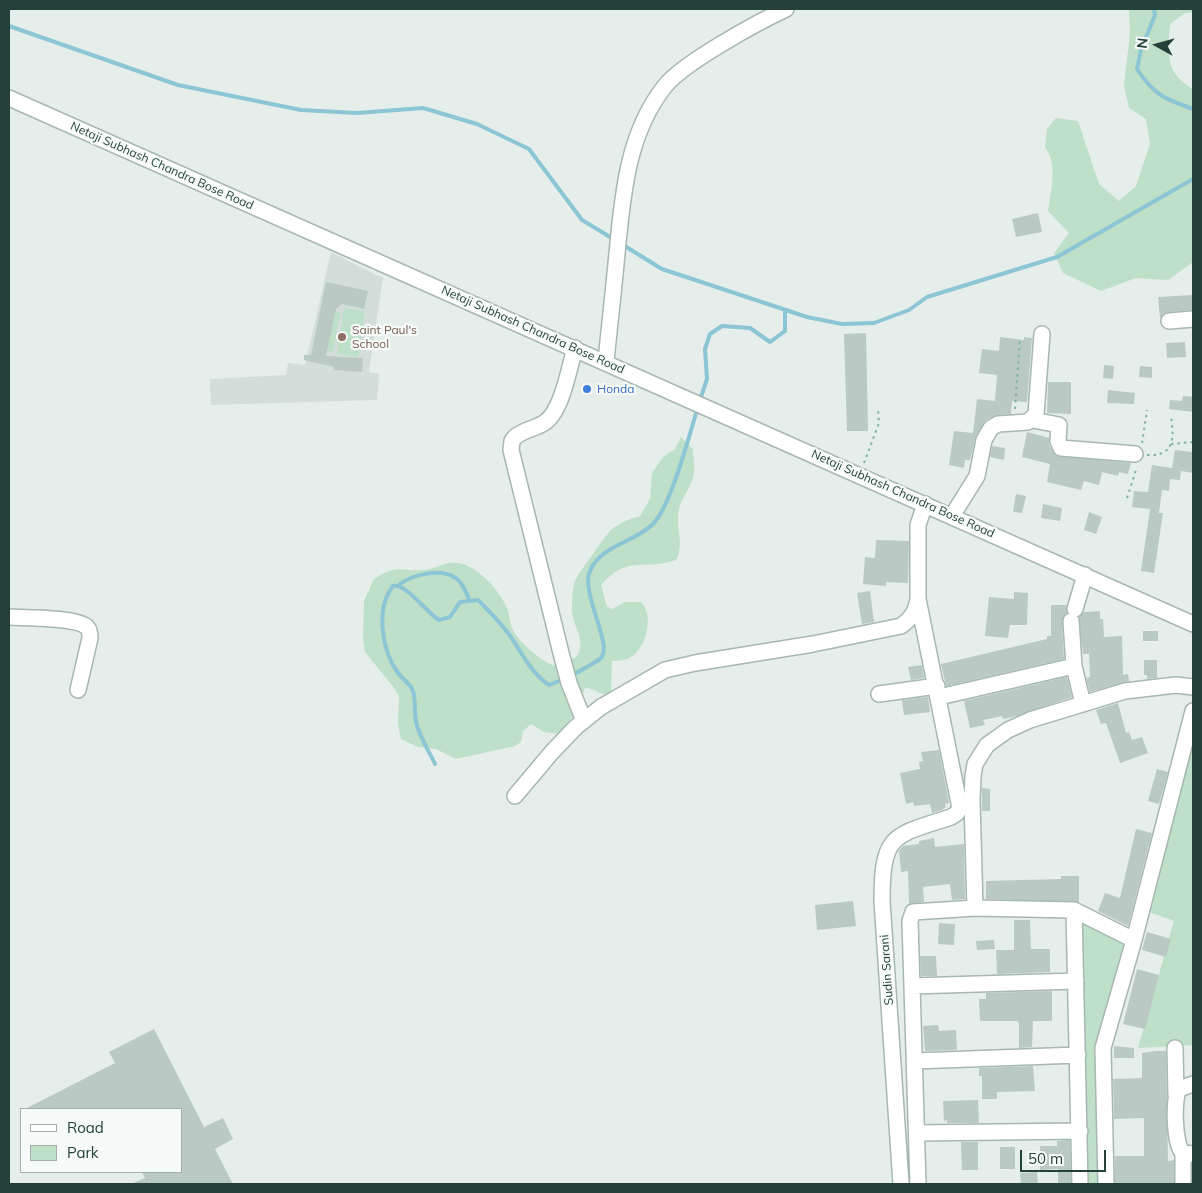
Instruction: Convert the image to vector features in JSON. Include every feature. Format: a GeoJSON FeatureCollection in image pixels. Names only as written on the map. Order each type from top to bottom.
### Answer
{"type":"FeatureCollection","features":[{"type":"Feature","properties":{"kind":"street"},"geometry":{"type":"LineString","coordinates":[[606,362],[621,216],[629,166],[637,138],[665,86],[680,71],[786,9]]}},
{"type":"Feature","properties":{"kind":"street","name":"Netaji Subhash Chandra Bose Road"},"geometry":{"type":"LineString","coordinates":[[9,98],[1193,624]]}},
{"type":"Feature","properties":{"kind":"street"},"geometry":{"type":"LineString","coordinates":[[1169,321],[1193,319]]}},
{"type":"Feature","properties":{"kind":"street"},"geometry":{"type":"LineString","coordinates":[[1033,420],[1038,403],[1042,334]]}},
{"type":"Feature","properties":{"kind":"street"},"geometry":{"type":"LineString","coordinates":[[575,348],[561,398],[555,411],[545,423],[515,436],[512,441],[511,450],[568,676],[584,721]]}},
{"type":"Feature","properties":{"kind":"street"},"geometry":{"type":"LineString","coordinates":[[952,516],[977,476],[984,440],[991,428],[998,424],[1014,424],[1033,420],[1059,425],[1058,441],[1061,448],[1135,454]]}},
{"type":"Feature","properties":{"kind":"street"},"geometry":{"type":"LineString","coordinates":[[901,626],[910,619],[916,610],[918,599],[918,525],[925,504]]}},
{"type":"Feature","properties":{"kind":"street"},"geometry":{"type":"LineString","coordinates":[[1083,704],[1074,666],[1073,615],[1085,575]]}},
{"type":"Feature","properties":{"kind":"street"},"geometry":{"type":"LineString","coordinates":[[918,599],[938,692]]}},
{"type":"Feature","properties":{"kind":"street"},"geometry":{"type":"LineString","coordinates":[[9,617],[71,622],[86,626],[90,633],[90,638],[78,690]]}},
{"type":"Feature","properties":{"kind":"street"},"geometry":{"type":"LineString","coordinates":[[515,796],[552,752],[584,721],[601,707],[665,670],[923,622]]}},
{"type":"Feature","properties":{"kind":"street"},"geometry":{"type":"LineString","coordinates":[[879,694],[938,692],[1074,666]]}},
{"type":"Feature","properties":{"kind":"street"},"geometry":{"type":"LineString","coordinates":[[975,908],[972,800],[973,776],[980,753],[1008,730],[1030,720],[1125,691],[1176,685],[1193,687]]}},
{"type":"Feature","properties":{"kind":"street","name":"Sudin Sarani"},"geometry":{"type":"LineString","coordinates":[[902,1184],[882,901],[884,864],[887,851],[900,834],[954,816],[959,810],[960,802],[938,692]]}},
{"type":"Feature","properties":{"kind":"street"},"geometry":{"type":"LineString","coordinates":[[1106,1184],[1103,1048],[1134,940],[1193,711]]}},
{"type":"Feature","properties":{"kind":"street"},"geometry":{"type":"LineString","coordinates":[[918,1184],[910,921],[913,912],[975,908],[1074,910],[1134,940]]}},
{"type":"Feature","properties":{"kind":"street"},"geometry":{"type":"LineString","coordinates":[[1074,910],[1080,1184]]}},
{"type":"Feature","properties":{"kind":"street"},"geometry":{"type":"LineString","coordinates":[[912,986],[1076,981]]}},
{"type":"Feature","properties":{"kind":"street"},"geometry":{"type":"LineString","coordinates":[[1175,1048],[1169,1069],[1172,1101],[1170,1138],[1188,1153],[1180,1179]]}},
{"type":"Feature","properties":{"kind":"street"},"geometry":{"type":"LineString","coordinates":[[915,1061],[1078,1055]]}},
{"type":"Feature","properties":{"kind":"street"},"geometry":{"type":"LineString","coordinates":[[1172,1101],[1182,1086],[1193,1084]]}},
{"type":"Feature","properties":{"kind":"street"},"geometry":{"type":"LineString","coordinates":[[917,1133],[1080,1131]]}},
{"type":"Feature","properties":{"kind":"path"},"geometry":{"type":"LineString","coordinates":[[1014,424],[1020,338]]}},
{"type":"Feature","properties":{"kind":"path"},"geometry":{"type":"LineString","coordinates":[[860,475],[879,423],[878,408]]}},
{"type":"Feature","properties":{"kind":"path"},"geometry":{"type":"LineString","coordinates":[[1135,454],[1158,455],[1169,449],[1172,444],[1171,415]]}},
{"type":"Feature","properties":{"kind":"path"},"geometry":{"type":"LineString","coordinates":[[1172,444],[1193,442]]}},
{"type":"Feature","properties":{"kind":"shaded area","name":"Saint Paul's School"},"geometry":{"type":"Polygon","coordinates":[[[331,252],[383,278],[369,372],[379,374],[377,400],[211,405],[210,379],[286,375],[288,363],[305,365],[331,252]]]}},
{"type":"Feature","properties":{"kind":"green space"},"geometry":{"type":"Polygon","coordinates":[[[1129,9],[1193,9],[1193,12],[1185,13],[1170,24],[1168,44],[1173,69],[1184,83],[1193,89],[1193,262],[1168,280],[1136,278],[1101,291],[1063,273],[1054,253],[1069,233],[1048,211],[1052,186],[1052,169],[1049,154],[1045,147],[1047,129],[1056,118],[1078,121],[1099,184],[1119,201],[1136,186],[1150,144],[1146,119],[1129,108],[1124,86],[1130,33],[1129,9]]]}},
{"type":"Feature","properties":{"kind":"green space"},"geometry":{"type":"Polygon","coordinates":[[[344,308],[365,311],[358,357],[337,354],[344,308]]]}},
{"type":"Feature","properties":{"kind":"green space"},"geometry":{"type":"Polygon","coordinates":[[[335,311],[341,312],[333,352],[327,350],[335,311]]]}},
{"type":"Feature","properties":{"kind":"green space"},"geometry":{"type":"Polygon","coordinates":[[[681,437],[693,449],[694,470],[691,484],[680,505],[678,523],[680,549],[676,560],[665,563],[628,566],[611,575],[601,585],[607,607],[612,609],[625,602],[641,602],[645,608],[648,622],[645,639],[637,652],[627,659],[612,661],[611,694],[607,695],[585,688],[573,716],[560,734],[544,732],[531,724],[523,731],[521,742],[515,746],[456,759],[436,749],[418,747],[401,739],[398,724],[399,697],[395,689],[365,652],[363,640],[364,601],[374,579],[389,571],[399,569],[424,570],[453,563],[473,568],[487,580],[504,601],[513,631],[527,647],[543,660],[553,665],[569,661],[579,653],[581,644],[572,612],[575,581],[612,529],[619,524],[640,516],[650,499],[652,473],[663,457],[675,449],[681,437]]]}},
{"type":"Feature","properties":{"kind":"green space"},"geometry":{"type":"Polygon","coordinates":[[[1193,744],[1193,1045],[1138,1048],[1174,921],[1149,912],[1193,744]]]}},
{"type":"Feature","properties":{"kind":"green space"},"geometry":{"type":"Polygon","coordinates":[[[1074,910],[1134,940],[1103,1048],[1106,1184],[1080,1184],[1074,910]]]}},
{"type":"Feature","properties":{"kind":"building"},"geometry":{"type":"Polygon","coordinates":[[[1038,213],[1042,232],[1016,237],[1012,219],[1038,213]]]}},
{"type":"Feature","properties":{"kind":"building"},"geometry":{"type":"Polygon","coordinates":[[[326,282],[368,291],[364,309],[342,304],[336,309],[326,356],[363,358],[362,372],[334,370],[334,367],[304,360],[304,355],[311,355],[326,282]]]}},
{"type":"Feature","properties":{"kind":"building"},"geometry":{"type":"Polygon","coordinates":[[[1192,295],[1193,310],[1168,312],[1160,318],[1158,297],[1192,295]]]}},
{"type":"Feature","properties":{"kind":"building"},"geometry":{"type":"Polygon","coordinates":[[[866,333],[868,431],[847,431],[844,334],[866,333]]]}},
{"type":"Feature","properties":{"kind":"building"},"geometry":{"type":"Polygon","coordinates":[[[1000,337],[1024,340],[1024,337],[1032,338],[1027,402],[1012,401],[1011,414],[997,415],[986,420],[976,436],[970,460],[965,460],[964,468],[949,465],[954,431],[973,433],[977,399],[995,401],[997,375],[979,373],[982,349],[999,351],[1000,337]]]}},
{"type":"Feature","properties":{"kind":"building"},"geometry":{"type":"Polygon","coordinates":[[[1185,342],[1186,357],[1167,358],[1166,343],[1185,342]]]}},
{"type":"Feature","properties":{"kind":"building"},"geometry":{"type":"Polygon","coordinates":[[[1104,365],[1114,366],[1113,379],[1103,378],[1104,365]]]}},
{"type":"Feature","properties":{"kind":"building"},"geometry":{"type":"Polygon","coordinates":[[[1140,366],[1152,367],[1152,378],[1139,377],[1140,366]]]}},
{"type":"Feature","properties":{"kind":"building"},"geometry":{"type":"Polygon","coordinates":[[[1048,382],[1071,382],[1071,414],[1047,413],[1048,382]]]}},
{"type":"Feature","properties":{"kind":"building"},"geometry":{"type":"Polygon","coordinates":[[[1108,390],[1135,393],[1134,404],[1107,403],[1108,390]]]}},
{"type":"Feature","properties":{"kind":"building"},"geometry":{"type":"Polygon","coordinates":[[[1183,396],[1193,397],[1193,412],[1169,409],[1170,400],[1182,401],[1183,396]]]}},
{"type":"Feature","properties":{"kind":"building"},"geometry":{"type":"Polygon","coordinates":[[[1027,432],[1049,438],[1049,445],[1056,456],[1131,463],[1128,474],[1119,472],[1118,476],[1102,472],[1099,485],[1084,481],[1081,490],[1047,482],[1050,464],[1022,457],[1027,432]]]}},
{"type":"Feature","properties":{"kind":"building"},"geometry":{"type":"Polygon","coordinates":[[[992,446],[1005,448],[1004,460],[990,457],[992,446]]]}},
{"type":"Feature","properties":{"kind":"building"},"geometry":{"type":"Polygon","coordinates":[[[1175,450],[1193,452],[1193,473],[1181,471],[1180,480],[1170,479],[1169,491],[1162,490],[1159,513],[1163,513],[1154,573],[1141,571],[1150,509],[1132,507],[1134,491],[1148,492],[1152,465],[1172,468],[1175,450]]]}},
{"type":"Feature","properties":{"kind":"building"},"geometry":{"type":"Polygon","coordinates":[[[1016,494],[1026,496],[1022,513],[1013,512],[1016,494]]]}},
{"type":"Feature","properties":{"kind":"building"},"geometry":{"type":"Polygon","coordinates":[[[1043,504],[1062,508],[1060,521],[1041,518],[1043,504]]]}},
{"type":"Feature","properties":{"kind":"building"},"geometry":{"type":"Polygon","coordinates":[[[1089,512],[1102,517],[1096,534],[1084,530],[1089,512]]]}},
{"type":"Feature","properties":{"kind":"building"},"geometry":{"type":"Polygon","coordinates":[[[876,540],[909,541],[908,583],[886,582],[886,586],[863,584],[865,557],[875,558],[876,540]]]}},
{"type":"Feature","properties":{"kind":"building"},"geometry":{"type":"Polygon","coordinates":[[[870,591],[874,622],[862,624],[857,593],[870,591]]]}},
{"type":"Feature","properties":{"kind":"building"},"geometry":{"type":"Polygon","coordinates":[[[1014,592],[1028,593],[1027,625],[1010,625],[1008,638],[985,636],[989,597],[1014,599],[1014,592]]]}},
{"type":"Feature","properties":{"kind":"building"},"geometry":{"type":"Polygon","coordinates":[[[1051,605],[1066,605],[1067,613],[1062,622],[1064,659],[946,686],[941,664],[1047,639],[1047,636],[1051,636],[1051,605]]]}},
{"type":"Feature","properties":{"kind":"building"},"geometry":{"type":"Polygon","coordinates":[[[1100,611],[1100,619],[1103,619],[1104,637],[1122,636],[1123,675],[1128,674],[1129,681],[1090,692],[1086,678],[1090,677],[1089,654],[1083,654],[1079,617],[1084,612],[1100,611]]]}},
{"type":"Feature","properties":{"kind":"building"},"geometry":{"type":"Polygon","coordinates":[[[1143,631],[1158,631],[1158,641],[1143,641],[1143,631]]]}},
{"type":"Feature","properties":{"kind":"building"},"geometry":{"type":"Polygon","coordinates":[[[1144,660],[1157,660],[1157,678],[1147,679],[1147,675],[1144,675],[1144,660]]]}},
{"type":"Feature","properties":{"kind":"building"},"geometry":{"type":"Polygon","coordinates":[[[922,665],[924,678],[911,680],[908,667],[922,665]]]}},
{"type":"Feature","properties":{"kind":"building"},"geometry":{"type":"Polygon","coordinates":[[[1067,677],[1072,697],[1017,716],[1003,719],[1002,716],[983,720],[985,725],[970,728],[964,701],[1067,677]]]}},
{"type":"Feature","properties":{"kind":"building"},"geometry":{"type":"Polygon","coordinates":[[[928,697],[930,712],[904,715],[902,700],[928,697]]]}},
{"type":"Feature","properties":{"kind":"building"},"geometry":{"type":"Polygon","coordinates":[[[1118,703],[1126,733],[1129,732],[1132,740],[1142,737],[1148,753],[1120,763],[1106,723],[1101,724],[1096,710],[1118,703]]]}},
{"type":"Feature","properties":{"kind":"building"},"geometry":{"type":"Polygon","coordinates":[[[939,750],[949,803],[945,804],[946,807],[942,810],[932,813],[930,804],[914,806],[913,802],[906,804],[900,773],[920,769],[919,762],[923,761],[921,752],[939,750]]]}},
{"type":"Feature","properties":{"kind":"building"},"geometry":{"type":"Polygon","coordinates":[[[1157,769],[1168,772],[1159,804],[1148,801],[1157,769]]]}},
{"type":"Feature","properties":{"kind":"building"},"geometry":{"type":"Polygon","coordinates":[[[982,788],[990,789],[990,811],[982,811],[982,788]]]}},
{"type":"Feature","properties":{"kind":"building"},"geometry":{"type":"Polygon","coordinates":[[[1136,829],[1152,833],[1128,926],[1098,911],[1105,893],[1120,898],[1136,829]]]}},
{"type":"Feature","properties":{"kind":"building"},"geometry":{"type":"Polygon","coordinates":[[[934,838],[935,847],[964,844],[965,899],[952,900],[950,884],[923,887],[924,902],[909,904],[908,871],[901,872],[899,851],[903,846],[919,844],[919,841],[934,838]]]}},
{"type":"Feature","properties":{"kind":"building"},"geometry":{"type":"Polygon","coordinates":[[[1061,876],[1079,876],[1079,902],[986,899],[986,881],[1061,879],[1061,876]]]}},
{"type":"Feature","properties":{"kind":"building"},"geometry":{"type":"Polygon","coordinates":[[[853,901],[856,926],[817,930],[815,905],[853,901]]]}},
{"type":"Feature","properties":{"kind":"building"},"geometry":{"type":"Polygon","coordinates":[[[1014,920],[1030,920],[1031,949],[1050,949],[1050,972],[997,974],[996,950],[1014,950],[1014,920]]]}},
{"type":"Feature","properties":{"kind":"building"},"geometry":{"type":"Polygon","coordinates":[[[939,923],[955,924],[954,945],[938,944],[939,923]]]}},
{"type":"Feature","properties":{"kind":"building"},"geometry":{"type":"Polygon","coordinates":[[[1147,932],[1171,939],[1166,957],[1142,950],[1147,932]]]}},
{"type":"Feature","properties":{"kind":"building"},"geometry":{"type":"Polygon","coordinates":[[[994,940],[995,949],[977,950],[976,941],[994,940]]]}},
{"type":"Feature","properties":{"kind":"building"},"geometry":{"type":"Polygon","coordinates":[[[920,956],[936,956],[937,976],[921,976],[920,956]]]}},
{"type":"Feature","properties":{"kind":"building"},"geometry":{"type":"Polygon","coordinates":[[[1137,969],[1159,975],[1145,1029],[1123,1024],[1137,969]]]}},
{"type":"Feature","properties":{"kind":"building"},"geometry":{"type":"Polygon","coordinates":[[[1052,991],[1052,1021],[1033,1021],[1032,1047],[1019,1048],[1019,1023],[1017,1021],[980,1021],[979,999],[986,999],[986,993],[1052,991]]]}},
{"type":"Feature","properties":{"kind":"building"},"geometry":{"type":"Polygon","coordinates":[[[938,1025],[939,1031],[956,1030],[957,1050],[925,1051],[923,1026],[938,1025]]]}},
{"type":"Feature","properties":{"kind":"building"},"geometry":{"type":"Polygon","coordinates":[[[154,1029],[204,1127],[223,1118],[233,1139],[215,1149],[233,1184],[131,1184],[145,1178],[142,1173],[182,1173],[182,1108],[27,1108],[115,1063],[109,1052],[154,1029]]]}},
{"type":"Feature","properties":{"kind":"building"},"geometry":{"type":"Polygon","coordinates":[[[1114,1046],[1134,1048],[1134,1058],[1114,1058],[1114,1046]]]}},
{"type":"Feature","properties":{"kind":"building"},"geometry":{"type":"Polygon","coordinates":[[[1166,1051],[1168,1161],[1174,1160],[1174,1184],[1115,1184],[1115,1156],[1144,1156],[1144,1118],[1114,1119],[1113,1079],[1142,1078],[1142,1053],[1166,1051]]]}},
{"type":"Feature","properties":{"kind":"building"},"geometry":{"type":"Polygon","coordinates":[[[1033,1066],[1035,1091],[997,1092],[997,1099],[982,1099],[982,1076],[979,1076],[979,1068],[1033,1066]]]}},
{"type":"Feature","properties":{"kind":"building"},"geometry":{"type":"Polygon","coordinates":[[[978,1100],[979,1123],[947,1123],[947,1120],[944,1121],[943,1101],[978,1100]]]}},
{"type":"Feature","properties":{"kind":"building"},"geometry":{"type":"Polygon","coordinates":[[[1070,1140],[1071,1184],[1058,1184],[1058,1169],[1040,1170],[1040,1146],[1057,1146],[1057,1141],[1070,1140]]]}},
{"type":"Feature","properties":{"kind":"building"},"geometry":{"type":"Polygon","coordinates":[[[961,1142],[978,1142],[978,1170],[962,1170],[961,1142]]]}},
{"type":"Feature","properties":{"kind":"building"},"geometry":{"type":"Polygon","coordinates":[[[1000,1147],[1015,1147],[1015,1169],[1000,1169],[1000,1147]]]}},
{"type":"Feature","properties":{"kind":"building"},"geometry":{"type":"Polygon","coordinates":[[[1037,1172],[1038,1184],[1021,1184],[1020,1173],[1037,1172]]]}},
{"type":"Feature","properties":{"kind":"waterway"},"geometry":{"type":"LineString","coordinates":[[1154,9],[1155,15],[1141,50],[1137,69],[1149,85],[1161,95],[1193,109]]}},
{"type":"Feature","properties":{"kind":"waterway"},"geometry":{"type":"LineString","coordinates":[[9,26],[178,85],[301,110],[357,113],[423,108],[477,124],[529,149],[582,220],[615,240]]}},
{"type":"Feature","properties":{"kind":"waterway"},"geometry":{"type":"LineString","coordinates":[[623,245],[662,269],[807,317],[842,324],[874,323],[909,310],[927,297],[1057,257],[1193,179]]}},
{"type":"Feature","properties":{"kind":"waterway"},"geometry":{"type":"LineString","coordinates":[[700,400],[707,379],[705,349],[710,334],[722,326],[750,328],[770,342],[785,331],[785,310]]}},
{"type":"Feature","properties":{"kind":"waterway"},"geometry":{"type":"LineString","coordinates":[[570,676],[600,659],[603,653],[601,632],[589,593],[588,581],[590,571],[602,555],[637,536],[653,524],[660,514],[673,486],[698,407]]}},
{"type":"Feature","properties":{"kind":"waterway"},"geometry":{"type":"LineString","coordinates":[[399,585],[411,578],[425,574],[448,574],[459,581],[469,599]]}},
{"type":"Feature","properties":{"kind":"waterway"},"geometry":{"type":"LineString","coordinates":[[435,764],[417,727],[413,691],[392,664],[385,642],[382,618],[387,595],[393,586],[398,586],[410,593],[439,620],[450,617],[460,602],[478,600],[505,629],[542,680],[549,685],[564,679]]}},
{"type":"Feature","properties":{"kind":"place","name":"Saint Paul's School"},"geometry":{"type":"Point","coordinates":[342,337]}},
{"type":"Feature","properties":{"kind":"place","name":"Honda"},"geometry":{"type":"Point","coordinates":[587,389]}}]}
